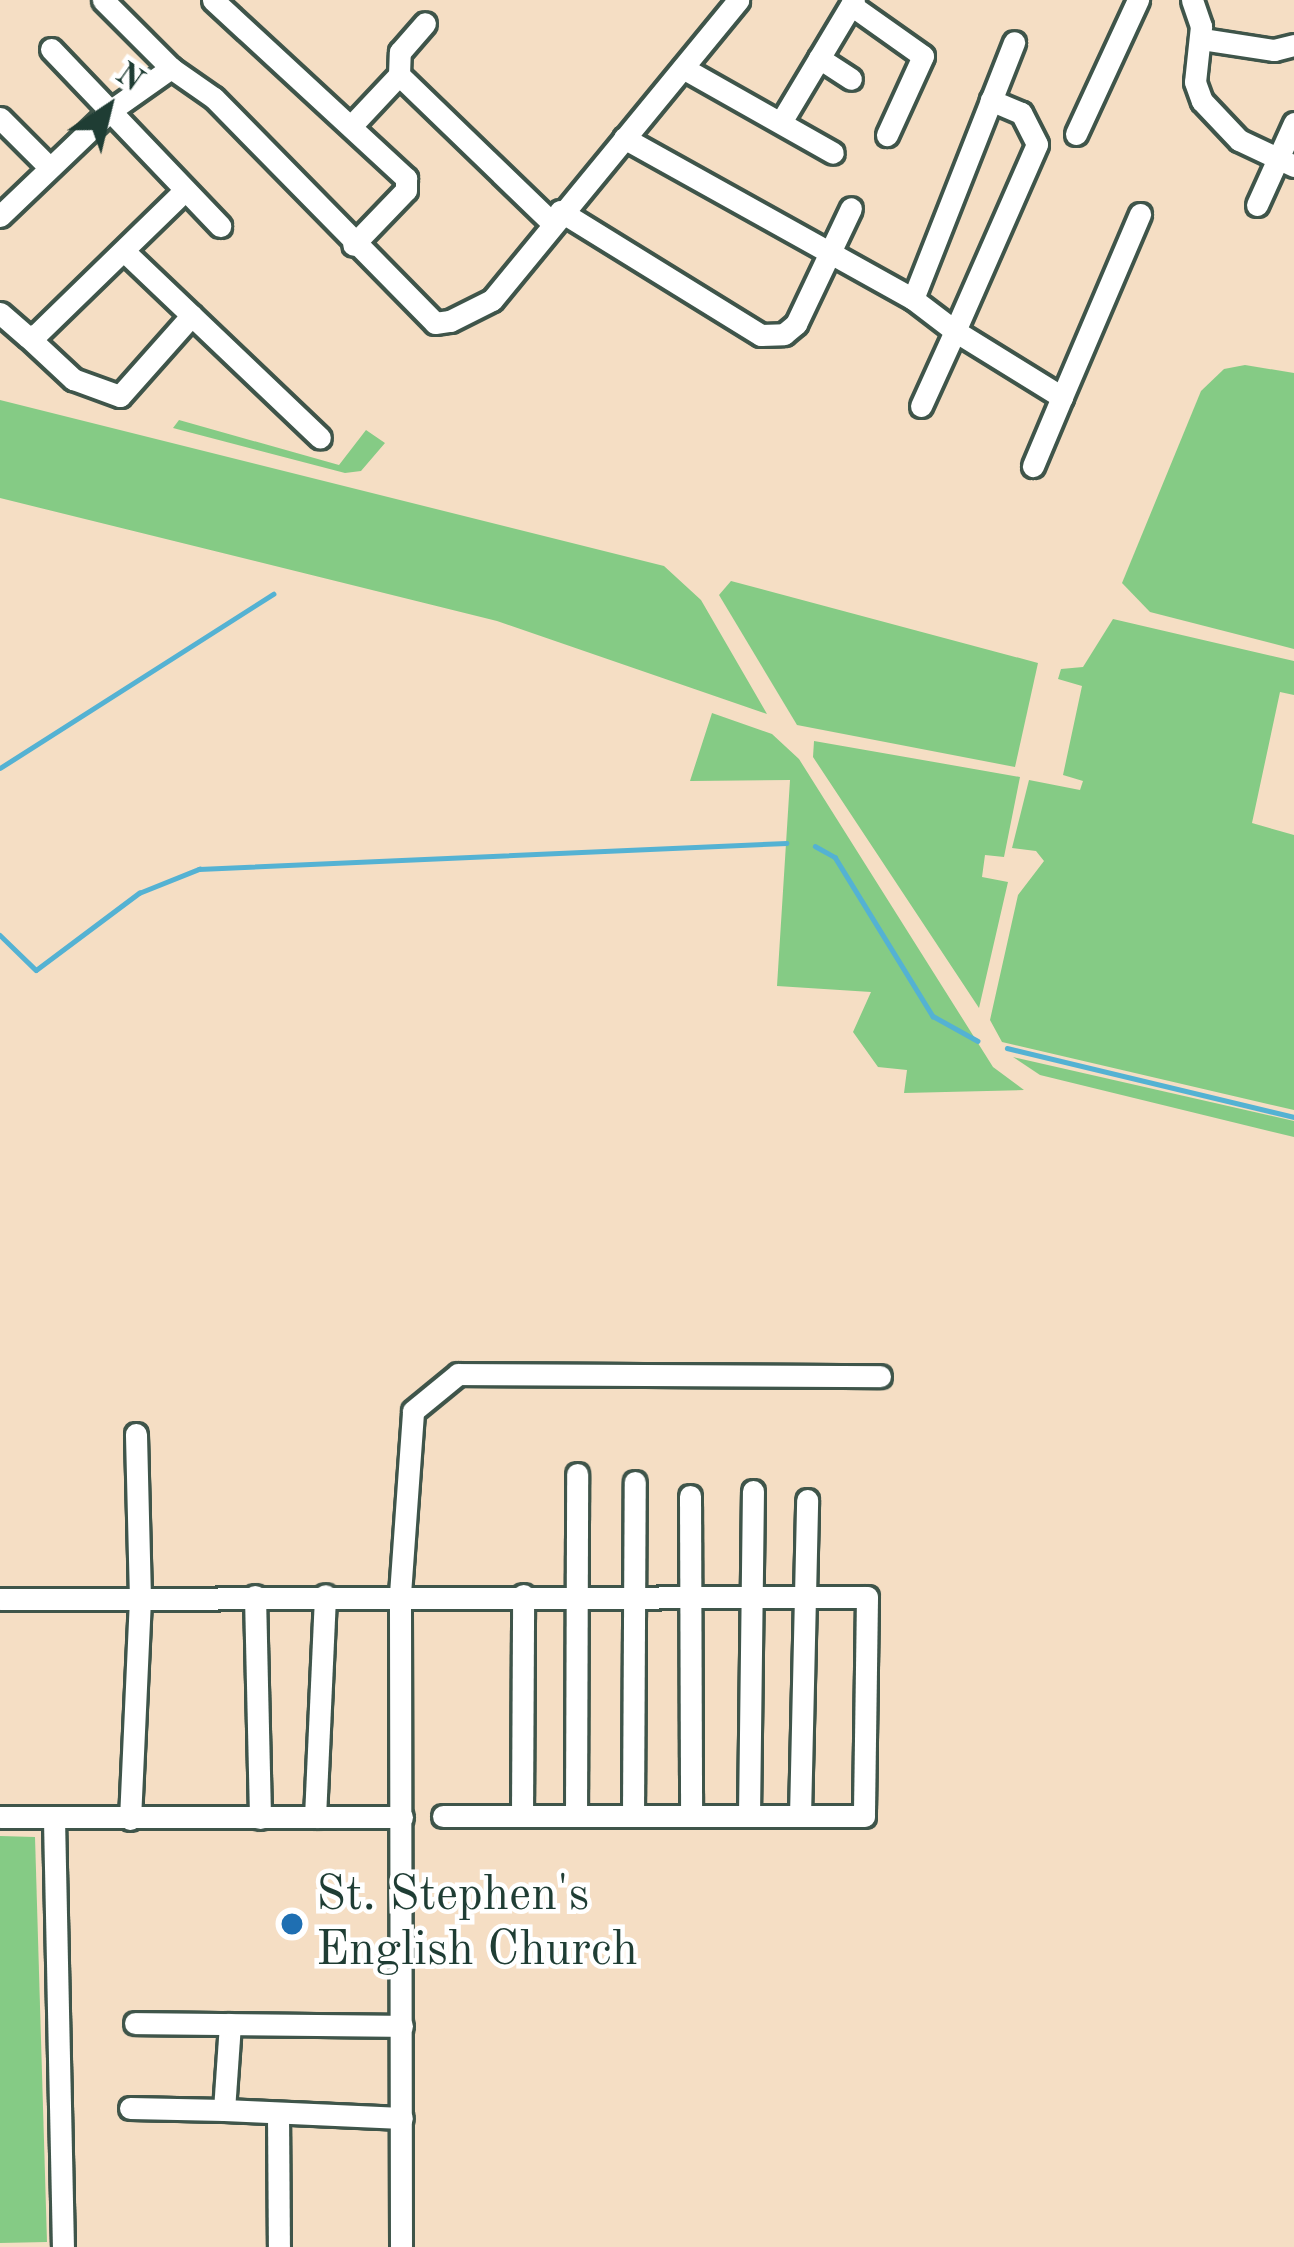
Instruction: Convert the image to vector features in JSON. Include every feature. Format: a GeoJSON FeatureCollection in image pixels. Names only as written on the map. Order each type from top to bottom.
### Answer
{"type":"FeatureCollection","features":[{"type":"Feature","properties":{"kind":"street"},"geometry":{"type":"LineString","coordinates":[[103,0],[171,68],[214,98],[353,245],[435,323],[492,301],[555,216],[738,0]]}},
{"type":"Feature","properties":{"kind":"street"},"geometry":{"type":"LineString","coordinates":[[213,0],[352,124],[409,184],[353,245]]}},
{"type":"Feature","properties":{"kind":"street"},"geometry":{"type":"LineString","coordinates":[[1076,134],[1138,0]]}},
{"type":"Feature","properties":{"kind":"street"},"geometry":{"type":"LineString","coordinates":[[1192,0],[1202,38],[1195,82],[1202,101],[1217,124],[1286,162]]}},
{"type":"Feature","properties":{"kind":"street"},"geometry":{"type":"LineString","coordinates":[[781,122],[852,3],[923,56],[886,135]]}},
{"type":"Feature","properties":{"kind":"street"},"geometry":{"type":"LineString","coordinates":[[352,124],[399,76],[400,52],[424,23]]}},
{"type":"Feature","properties":{"kind":"street"},"geometry":{"type":"LineString","coordinates":[[1202,38],[1274,50],[1294,45]]}},
{"type":"Feature","properties":{"kind":"street"},"geometry":{"type":"LineString","coordinates":[[913,299],[1014,42]]}},
{"type":"Feature","properties":{"kind":"street"},"geometry":{"type":"LineString","coordinates":[[51,50],[220,226]]}},
{"type":"Feature","properties":{"kind":"street"},"geometry":{"type":"LineString","coordinates":[[819,58],[851,79]]}},
{"type":"Feature","properties":{"kind":"street"},"geometry":{"type":"LineString","coordinates":[[0,216],[110,111],[171,68]]}},
{"type":"Feature","properties":{"kind":"street"},"geometry":{"type":"LineString","coordinates":[[683,68],[833,153]]}},
{"type":"Feature","properties":{"kind":"street"},"geometry":{"type":"LineString","coordinates":[[399,76],[555,216],[761,335],[784,334],[796,324],[851,208]]}},
{"type":"Feature","properties":{"kind":"street"},"geometry":{"type":"LineString","coordinates":[[921,406],[1037,144],[1021,113],[991,100]]}},
{"type":"Feature","properties":{"kind":"street"},"geometry":{"type":"LineString","coordinates":[[0,118],[48,166]]}},
{"type":"Feature","properties":{"kind":"street"},"geometry":{"type":"LineString","coordinates":[[1258,205],[1286,162],[1294,123]]}},
{"type":"Feature","properties":{"kind":"street"},"geometry":{"type":"LineString","coordinates":[[624,138],[827,256],[913,299],[955,331],[1062,397]]}},
{"type":"Feature","properties":{"kind":"street"},"geometry":{"type":"LineString","coordinates":[[28,337],[125,252],[185,190]]}},
{"type":"Feature","properties":{"kind":"street"},"geometry":{"type":"LineString","coordinates":[[1033,466],[1140,214]]}},
{"type":"Feature","properties":{"kind":"street"},"geometry":{"type":"LineString","coordinates":[[125,252],[320,438]]}},
{"type":"Feature","properties":{"kind":"street"},"geometry":{"type":"LineString","coordinates":[[0,313],[73,379],[120,396],[192,315]]}},
{"type":"Feature","properties":{"kind":"street"},"geometry":{"type":"LineString","coordinates":[[401,2247],[400,1594],[413,1411],[458,1374],[880,1376]]}},
{"type":"Feature","properties":{"kind":"street"},"geometry":{"type":"LineString","coordinates":[[130,1819],[140,1599],[136,1433]]}},
{"type":"Feature","properties":{"kind":"street"},"geometry":{"type":"LineString","coordinates":[[577,1474],[577,1816]]}},
{"type":"Feature","properties":{"kind":"street"},"geometry":{"type":"LineString","coordinates":[[634,1816],[635,1482]]}},
{"type":"Feature","properties":{"kind":"street"},"geometry":{"type":"LineString","coordinates":[[749,1816],[753,1491]]}},
{"type":"Feature","properties":{"kind":"street"},"geometry":{"type":"LineString","coordinates":[[690,1496],[691,1815]]}},
{"type":"Feature","properties":{"kind":"street"},"geometry":{"type":"LineString","coordinates":[[800,1816],[807,1500]]}},
{"type":"Feature","properties":{"kind":"street"},"geometry":{"type":"LineString","coordinates":[[0,1600],[400,1594],[867,1597],[863,1816],[443,1816]]}},
{"type":"Feature","properties":{"kind":"street"},"geometry":{"type":"LineString","coordinates":[[522,1816],[523,1594]]}},
{"type":"Feature","properties":{"kind":"street"},"geometry":{"type":"LineString","coordinates":[[315,1817],[325,1595]]}},
{"type":"Feature","properties":{"kind":"street"},"geometry":{"type":"LineString","coordinates":[[255,1596],[260,1818]]}},
{"type":"Feature","properties":{"kind":"street"},"geometry":{"type":"LineString","coordinates":[[0,1816],[402,1817]]}},
{"type":"Feature","properties":{"kind":"street"},"geometry":{"type":"LineString","coordinates":[[54,1819],[63,2247]]}},
{"type":"Feature","properties":{"kind":"street"},"geometry":{"type":"LineString","coordinates":[[135,2023],[402,2026]]}},
{"type":"Feature","properties":{"kind":"street"},"geometry":{"type":"LineString","coordinates":[[224,2110],[230,2024]]}},
{"type":"Feature","properties":{"kind":"street"},"geometry":{"type":"LineString","coordinates":[[130,2108],[402,2118]]}},
{"type":"Feature","properties":{"kind":"street"},"geometry":{"type":"LineString","coordinates":[[278,2113],[279,2247]]}},
{"type":"Feature","properties":{"kind":"green space"},"geometry":{"type":"Polygon","coordinates":[[[1245,365],[1294,373],[1294,649],[1150,612],[1122,583],[1201,391],[1224,369],[1245,365]]]}},
{"type":"Feature","properties":{"kind":"green space"},"geometry":{"type":"Polygon","coordinates":[[[0,400],[664,566],[701,600],[767,714],[497,621],[0,498],[0,400]]]}},
{"type":"Feature","properties":{"kind":"green space"},"geometry":{"type":"Polygon","coordinates":[[[179,420],[339,465],[366,430],[385,443],[361,471],[345,473],[173,428],[179,420]]]}},
{"type":"Feature","properties":{"kind":"green space"},"geometry":{"type":"Polygon","coordinates":[[[731,581],[1038,663],[1015,767],[797,725],[719,595],[731,581]]]}},
{"type":"Feature","properties":{"kind":"green space"},"geometry":{"type":"Polygon","coordinates":[[[1113,619],[1294,661],[1294,695],[1280,692],[1252,823],[1294,835],[1294,1110],[1002,1042],[990,1020],[1018,895],[1044,861],[1036,851],[1012,848],[1029,780],[1080,790],[1083,781],[1063,775],[1082,686],[1058,679],[1061,669],[1083,667],[1113,619]]]}},
{"type":"Feature","properties":{"kind":"green space"},"geometry":{"type":"Polygon","coordinates":[[[712,713],[772,734],[799,759],[993,1067],[1024,1090],[904,1093],[907,1070],[878,1067],[853,1032],[871,992],[777,986],[790,780],[690,781],[712,713]]]}},
{"type":"Feature","properties":{"kind":"green space"},"geometry":{"type":"Polygon","coordinates":[[[814,741],[1020,777],[1004,857],[985,855],[982,877],[1008,882],[979,1008],[813,757],[814,741]]]}},
{"type":"Feature","properties":{"kind":"green space"},"geometry":{"type":"Polygon","coordinates":[[[1013,1057],[1294,1121],[1294,1137],[1040,1075],[1013,1057]]]}},
{"type":"Feature","properties":{"kind":"green space"},"geometry":{"type":"Polygon","coordinates":[[[0,1836],[35,1837],[47,2242],[0,2243],[0,1836]]]}},
{"type":"Feature","properties":{"kind":"waterway"},"geometry":{"type":"LineString","coordinates":[[0,768],[273,594]]}},
{"type":"Feature","properties":{"kind":"waterway"},"geometry":{"type":"LineString","coordinates":[[0,935],[36,970],[139,893],[199,869],[786,843]]}},
{"type":"Feature","properties":{"kind":"waterway"},"geometry":{"type":"LineString","coordinates":[[815,846],[835,857],[933,1016],[978,1041]]}},
{"type":"Feature","properties":{"kind":"waterway"},"geometry":{"type":"LineString","coordinates":[[1007,1048],[1294,1117]]}},
{"type":"Feature","properties":{"kind":"place","name":"St. Stephen's English Church"},"geometry":{"type":"Point","coordinates":[292,1924]}}]}
